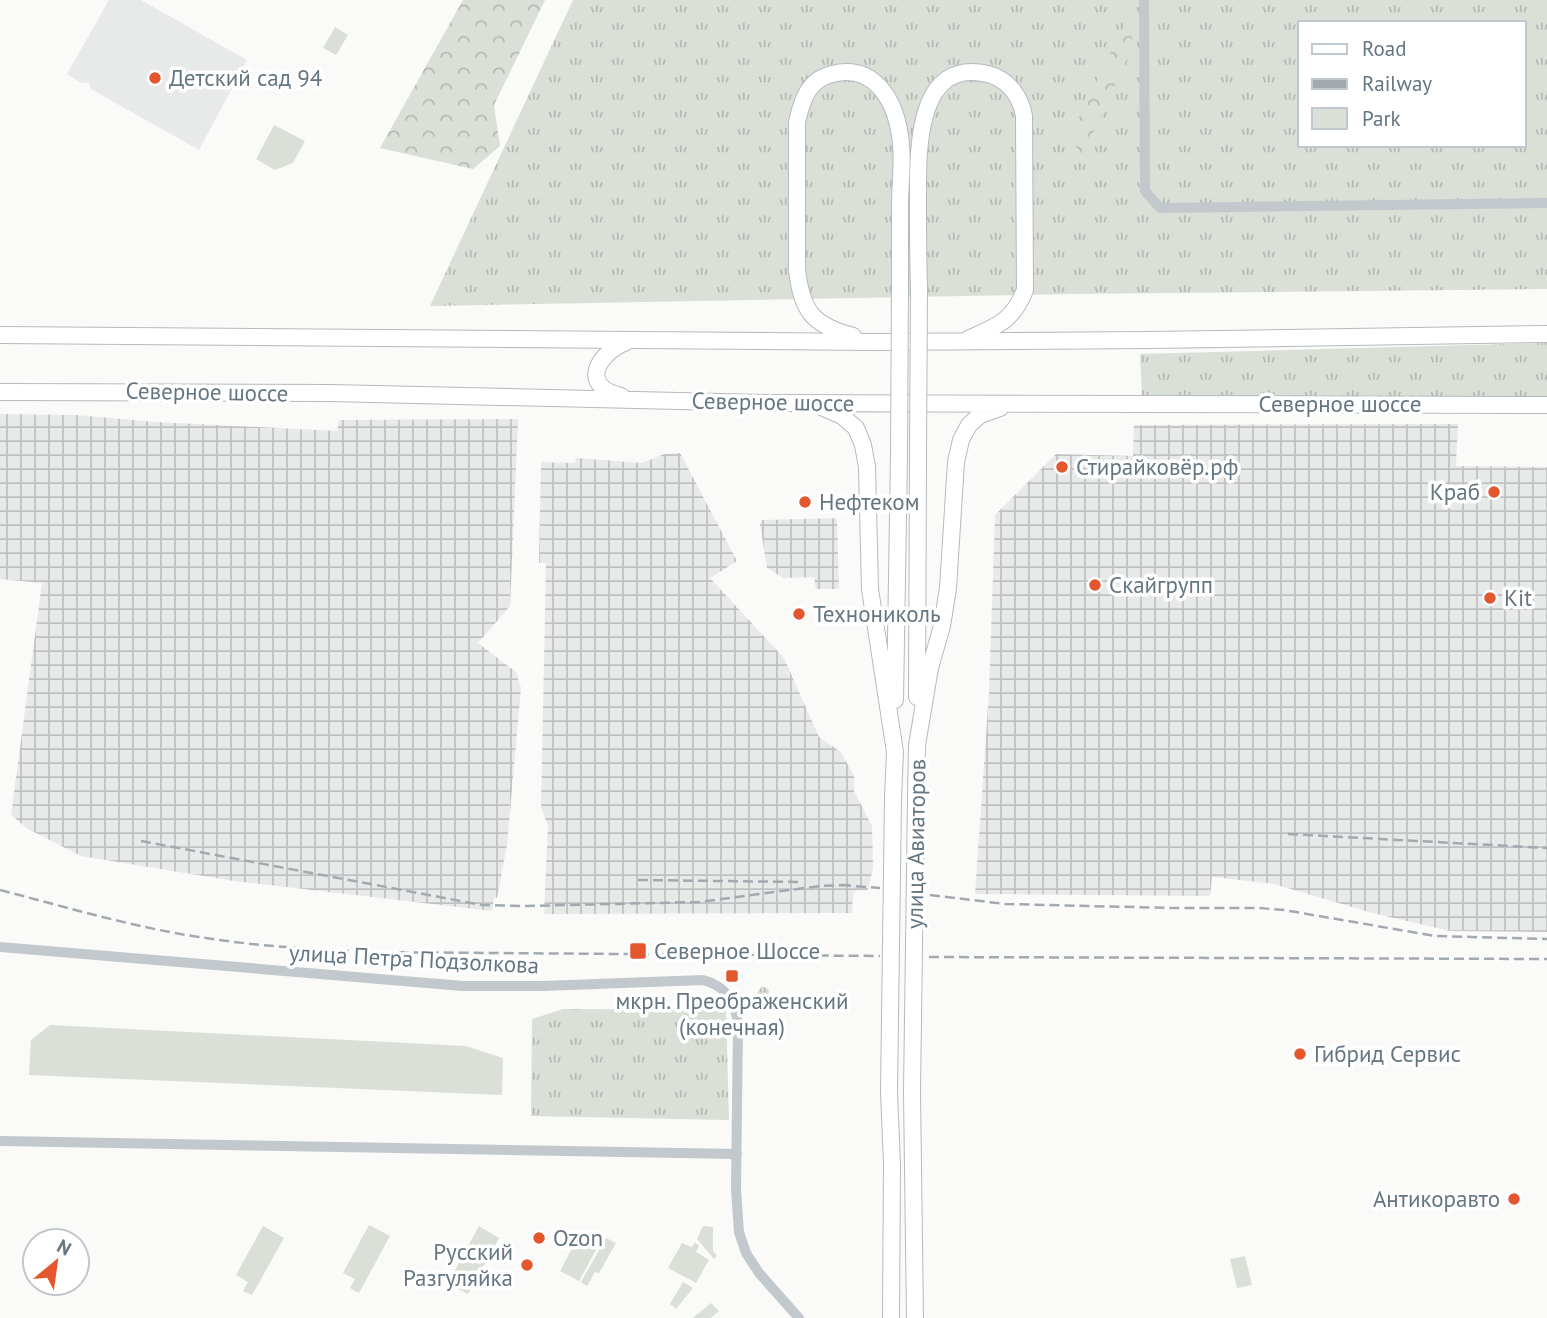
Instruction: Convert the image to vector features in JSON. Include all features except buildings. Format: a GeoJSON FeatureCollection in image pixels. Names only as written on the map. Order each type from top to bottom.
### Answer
{"type":"FeatureCollection","features":[{"type":"Feature","properties":{"kind":"main road"},"geometry":{"type":"LineString","coordinates":[[876,342],[829,329],[816,320],[806,308],[799,289],[797,122],[802,100],[811,86],[824,76],[844,71],[863,74],[880,85],[890,100],[901,137],[895,752]]}},
{"type":"Feature","properties":{"kind":"main road"},"geometry":{"type":"LineString","coordinates":[[918,745],[918,146],[927,108],[938,88],[955,74],[976,71],[995,76],[1011,87],[1021,103],[1024,117],[1025,290],[1018,308],[1004,322],[962,341]]}},
{"type":"Feature","properties":{"kind":"main road"},"geometry":{"type":"LineString","coordinates":[[0,333],[876,342],[1547,334]]}},
{"type":"Feature","properties":{"kind":"main road"},"geometry":{"type":"LineString","coordinates":[[629,341],[612,348],[602,356],[597,366],[597,377],[600,386],[609,393],[630,399]]}},
{"type":"Feature","properties":{"kind":"main road","name":"Северное шоссе"},"geometry":{"type":"LineString","coordinates":[[0,392],[276,393],[811,403],[1547,405]]}},
{"type":"Feature","properties":{"kind":"main road","name":"улица Авиаторов"},"geometry":{"type":"LineString","coordinates":[[811,403],[842,416],[856,428],[863,445],[867,467],[870,589],[895,752],[889,1092],[892,1165],[891,1318]]}},
{"type":"Feature","properties":{"kind":"main road","name":"улица Авиаторов"},"geometry":{"type":"LineString","coordinates":[[915,1318],[912,1092],[918,745],[930,668],[942,626],[948,588],[956,461],[961,440],[969,425],[980,415],[1012,404]]}},
{"type":"Feature","properties":{"kind":"street"},"geometry":{"type":"LineString","coordinates":[[1144,0],[1145,191],[1160,208],[1547,203]]}},
{"type":"Feature","properties":{"kind":"street","name":"улица Петра Подзолкова"},"geometry":{"type":"LineString","coordinates":[[0,947],[463,986],[703,980],[715,983],[725,991],[736,1013],[736,1217],[746,1253],[759,1273],[799,1318]]}},
{"type":"Feature","properties":{"kind":"street"},"geometry":{"type":"LineString","coordinates":[[0,1142],[737,1154]]}},
{"type":"Feature","properties":{"kind":"shaded area","name":"Детский сад 94"},"geometry":{"type":"Polygon","coordinates":[[[109,0],[141,0],[247,60],[199,150],[91,89],[89,82],[81,83],[67,74],[109,0]]]}},
{"type":"Feature","properties":{"kind":"shaded area"},"geometry":{"type":"Polygon","coordinates":[[[0,414],[76,415],[337,431],[339,420],[518,419],[510,606],[478,643],[516,672],[521,688],[507,845],[492,911],[234,881],[81,856],[28,829],[11,815],[42,583],[0,579],[0,414]]]}},
{"type":"Feature","properties":{"kind":"shaded area"},"geometry":{"type":"Polygon","coordinates":[[[1458,424],[1456,466],[1547,467],[1547,932],[1450,931],[1372,913],[1274,884],[1212,877],[1210,896],[975,894],[989,693],[995,515],[1056,454],[1133,456],[1134,425],[1458,424]]]}},
{"type":"Feature","properties":{"kind":"shaded area"},"geometry":{"type":"Polygon","coordinates":[[[680,453],[737,561],[710,578],[784,658],[819,737],[841,752],[854,776],[854,791],[872,826],[873,868],[868,890],[857,890],[853,894],[852,913],[544,914],[548,825],[541,808],[546,563],[539,563],[541,462],[575,463],[576,458],[642,463],[664,454],[680,453]]]}},
{"type":"Feature","properties":{"kind":"shaded area"},"geometry":{"type":"Polygon","coordinates":[[[837,518],[839,589],[816,589],[814,577],[783,578],[767,568],[760,524],[762,520],[837,518]]]}},
{"type":"Feature","properties":{"kind":"green space"},"geometry":{"type":"Polygon","coordinates":[[[463,0],[545,0],[494,105],[500,146],[473,169],[380,148],[463,0]]]}},
{"type":"Feature","properties":{"kind":"green space"},"geometry":{"type":"Polygon","coordinates":[[[573,0],[1547,0],[1547,289],[1071,294],[430,306],[573,0]]]}},
{"type":"Feature","properties":{"kind":"green space"},"geometry":{"type":"Polygon","coordinates":[[[1130,13],[1133,46],[1082,158],[1070,136],[1130,13]]]}},
{"type":"Feature","properties":{"kind":"green space"},"geometry":{"type":"Polygon","coordinates":[[[335,27],[348,35],[336,55],[323,48],[335,27]]]}},
{"type":"Feature","properties":{"kind":"green space"},"geometry":{"type":"Polygon","coordinates":[[[274,125],[305,141],[293,163],[275,170],[256,159],[274,125]]]}},
{"type":"Feature","properties":{"kind":"green space"},"geometry":{"type":"Polygon","coordinates":[[[1547,343],[1547,397],[1142,396],[1140,354],[1547,343]]]}},
{"type":"Feature","properties":{"kind":"green space"},"geometry":{"type":"Polygon","coordinates":[[[762,986],[768,989],[770,1003],[765,1009],[758,1005],[757,993],[762,986]]]}},
{"type":"Feature","properties":{"kind":"green space"},"geometry":{"type":"Polygon","coordinates":[[[563,1009],[726,1010],[729,1120],[531,1116],[532,1019],[563,1009]]]}},
{"type":"Feature","properties":{"kind":"green space"},"geometry":{"type":"Polygon","coordinates":[[[50,1025],[466,1046],[503,1058],[502,1095],[29,1075],[31,1040],[50,1025]]]}},
{"type":"Feature","properties":{"kind":"green space"},"geometry":{"type":"Polygon","coordinates":[[[369,1225],[390,1236],[359,1293],[350,1288],[355,1279],[343,1273],[369,1225]]]}},
{"type":"Feature","properties":{"kind":"green space"},"geometry":{"type":"Polygon","coordinates":[[[263,1226],[284,1238],[252,1295],[243,1291],[248,1282],[236,1275],[263,1226]]]}},
{"type":"Feature","properties":{"kind":"green space"},"geometry":{"type":"Polygon","coordinates":[[[479,1226],[499,1238],[468,1294],[458,1289],[463,1280],[453,1274],[479,1226]]]}},
{"type":"Feature","properties":{"kind":"green space"},"geometry":{"type":"Polygon","coordinates":[[[703,1226],[713,1227],[713,1251],[717,1256],[714,1259],[697,1239],[703,1226]]]}},
{"type":"Feature","properties":{"kind":"green space"},"geometry":{"type":"Polygon","coordinates":[[[590,1232],[602,1239],[579,1281],[560,1271],[577,1239],[583,1243],[590,1232]]]}},
{"type":"Feature","properties":{"kind":"green space"},"geometry":{"type":"Polygon","coordinates":[[[606,1238],[616,1243],[599,1273],[595,1272],[587,1286],[581,1282],[606,1238]]]}},
{"type":"Feature","properties":{"kind":"green space"},"geometry":{"type":"Polygon","coordinates":[[[695,1242],[699,1246],[696,1252],[709,1260],[696,1283],[668,1268],[682,1243],[692,1247],[695,1242]]]}},
{"type":"Feature","properties":{"kind":"green space"},"geometry":{"type":"Polygon","coordinates":[[[1245,1256],[1252,1285],[1237,1288],[1230,1259],[1245,1256]]]}},
{"type":"Feature","properties":{"kind":"green space"},"geometry":{"type":"Polygon","coordinates":[[[683,1282],[693,1288],[676,1309],[670,1304],[683,1282]]]}},
{"type":"Feature","properties":{"kind":"green space"},"geometry":{"type":"Polygon","coordinates":[[[711,1303],[719,1311],[711,1318],[693,1318],[711,1303]]]}},
{"type":"Feature","properties":{"kind":"railway"},"geometry":{"type":"LineString","coordinates":[[1288,834],[1547,848]]}},
{"type":"Feature","properties":{"kind":"railway"},"geometry":{"type":"LineString","coordinates":[[141,841],[482,905],[699,902],[820,886],[850,885]]}},
{"type":"Feature","properties":{"kind":"railway"},"geometry":{"type":"LineString","coordinates":[[638,880],[799,882]]}},
{"type":"Feature","properties":{"kind":"railway"},"geometry":{"type":"LineString","coordinates":[[841,885],[880,888]]}},
{"type":"Feature","properties":{"kind":"railway"},"geometry":{"type":"LineString","coordinates":[[0,890],[149,928],[282,947],[365,952],[880,956]]}},
{"type":"Feature","properties":{"kind":"railway"},"geometry":{"type":"LineString","coordinates":[[930,895],[1005,904],[1258,908],[1435,936],[1547,939]]}},
{"type":"Feature","properties":{"kind":"railway"},"geometry":{"type":"LineString","coordinates":[[929,957],[1547,959]]}},
{"type":"Feature","properties":{"kind":"place","name":"Детский сад 94"},"geometry":{"type":"Point","coordinates":[155,78]}},
{"type":"Feature","properties":{"kind":"place","name":"Стирайковёр.рф"},"geometry":{"type":"Point","coordinates":[1062,467]}},
{"type":"Feature","properties":{"kind":"place","name":"Краб"},"geometry":{"type":"Point","coordinates":[1494,492]}},
{"type":"Feature","properties":{"kind":"place","name":"Нефтеком"},"geometry":{"type":"Point","coordinates":[805,502]}},
{"type":"Feature","properties":{"kind":"place","name":"Скайгрупп"},"geometry":{"type":"Point","coordinates":[1095,585]}},
{"type":"Feature","properties":{"kind":"place","name":"Kit"},"geometry":{"type":"Point","coordinates":[1490,598]}},
{"type":"Feature","properties":{"kind":"place","name":"Технониколь"},"geometry":{"type":"Point","coordinates":[799,614]}},
{"type":"Feature","properties":{"kind":"place","name":"Северное Шоссе"},"geometry":{"type":"Point","coordinates":[638,951]}},
{"type":"Feature","properties":{"kind":"place","name":"мкрн. Преображенский (конечная)"},"geometry":{"type":"Point","coordinates":[732,976]}},
{"type":"Feature","properties":{"kind":"place","name":"Гибрид Сервис"},"geometry":{"type":"Point","coordinates":[1300,1054]}},
{"type":"Feature","properties":{"kind":"place","name":"Антикоравто"},"geometry":{"type":"Point","coordinates":[1514,1199]}},
{"type":"Feature","properties":{"kind":"place","name":"Ozon"},"geometry":{"type":"Point","coordinates":[539,1238]}},
{"type":"Feature","properties":{"kind":"place","name":"Русский Разгуляйка"},"geometry":{"type":"Point","coordinates":[527,1265]}}]}
